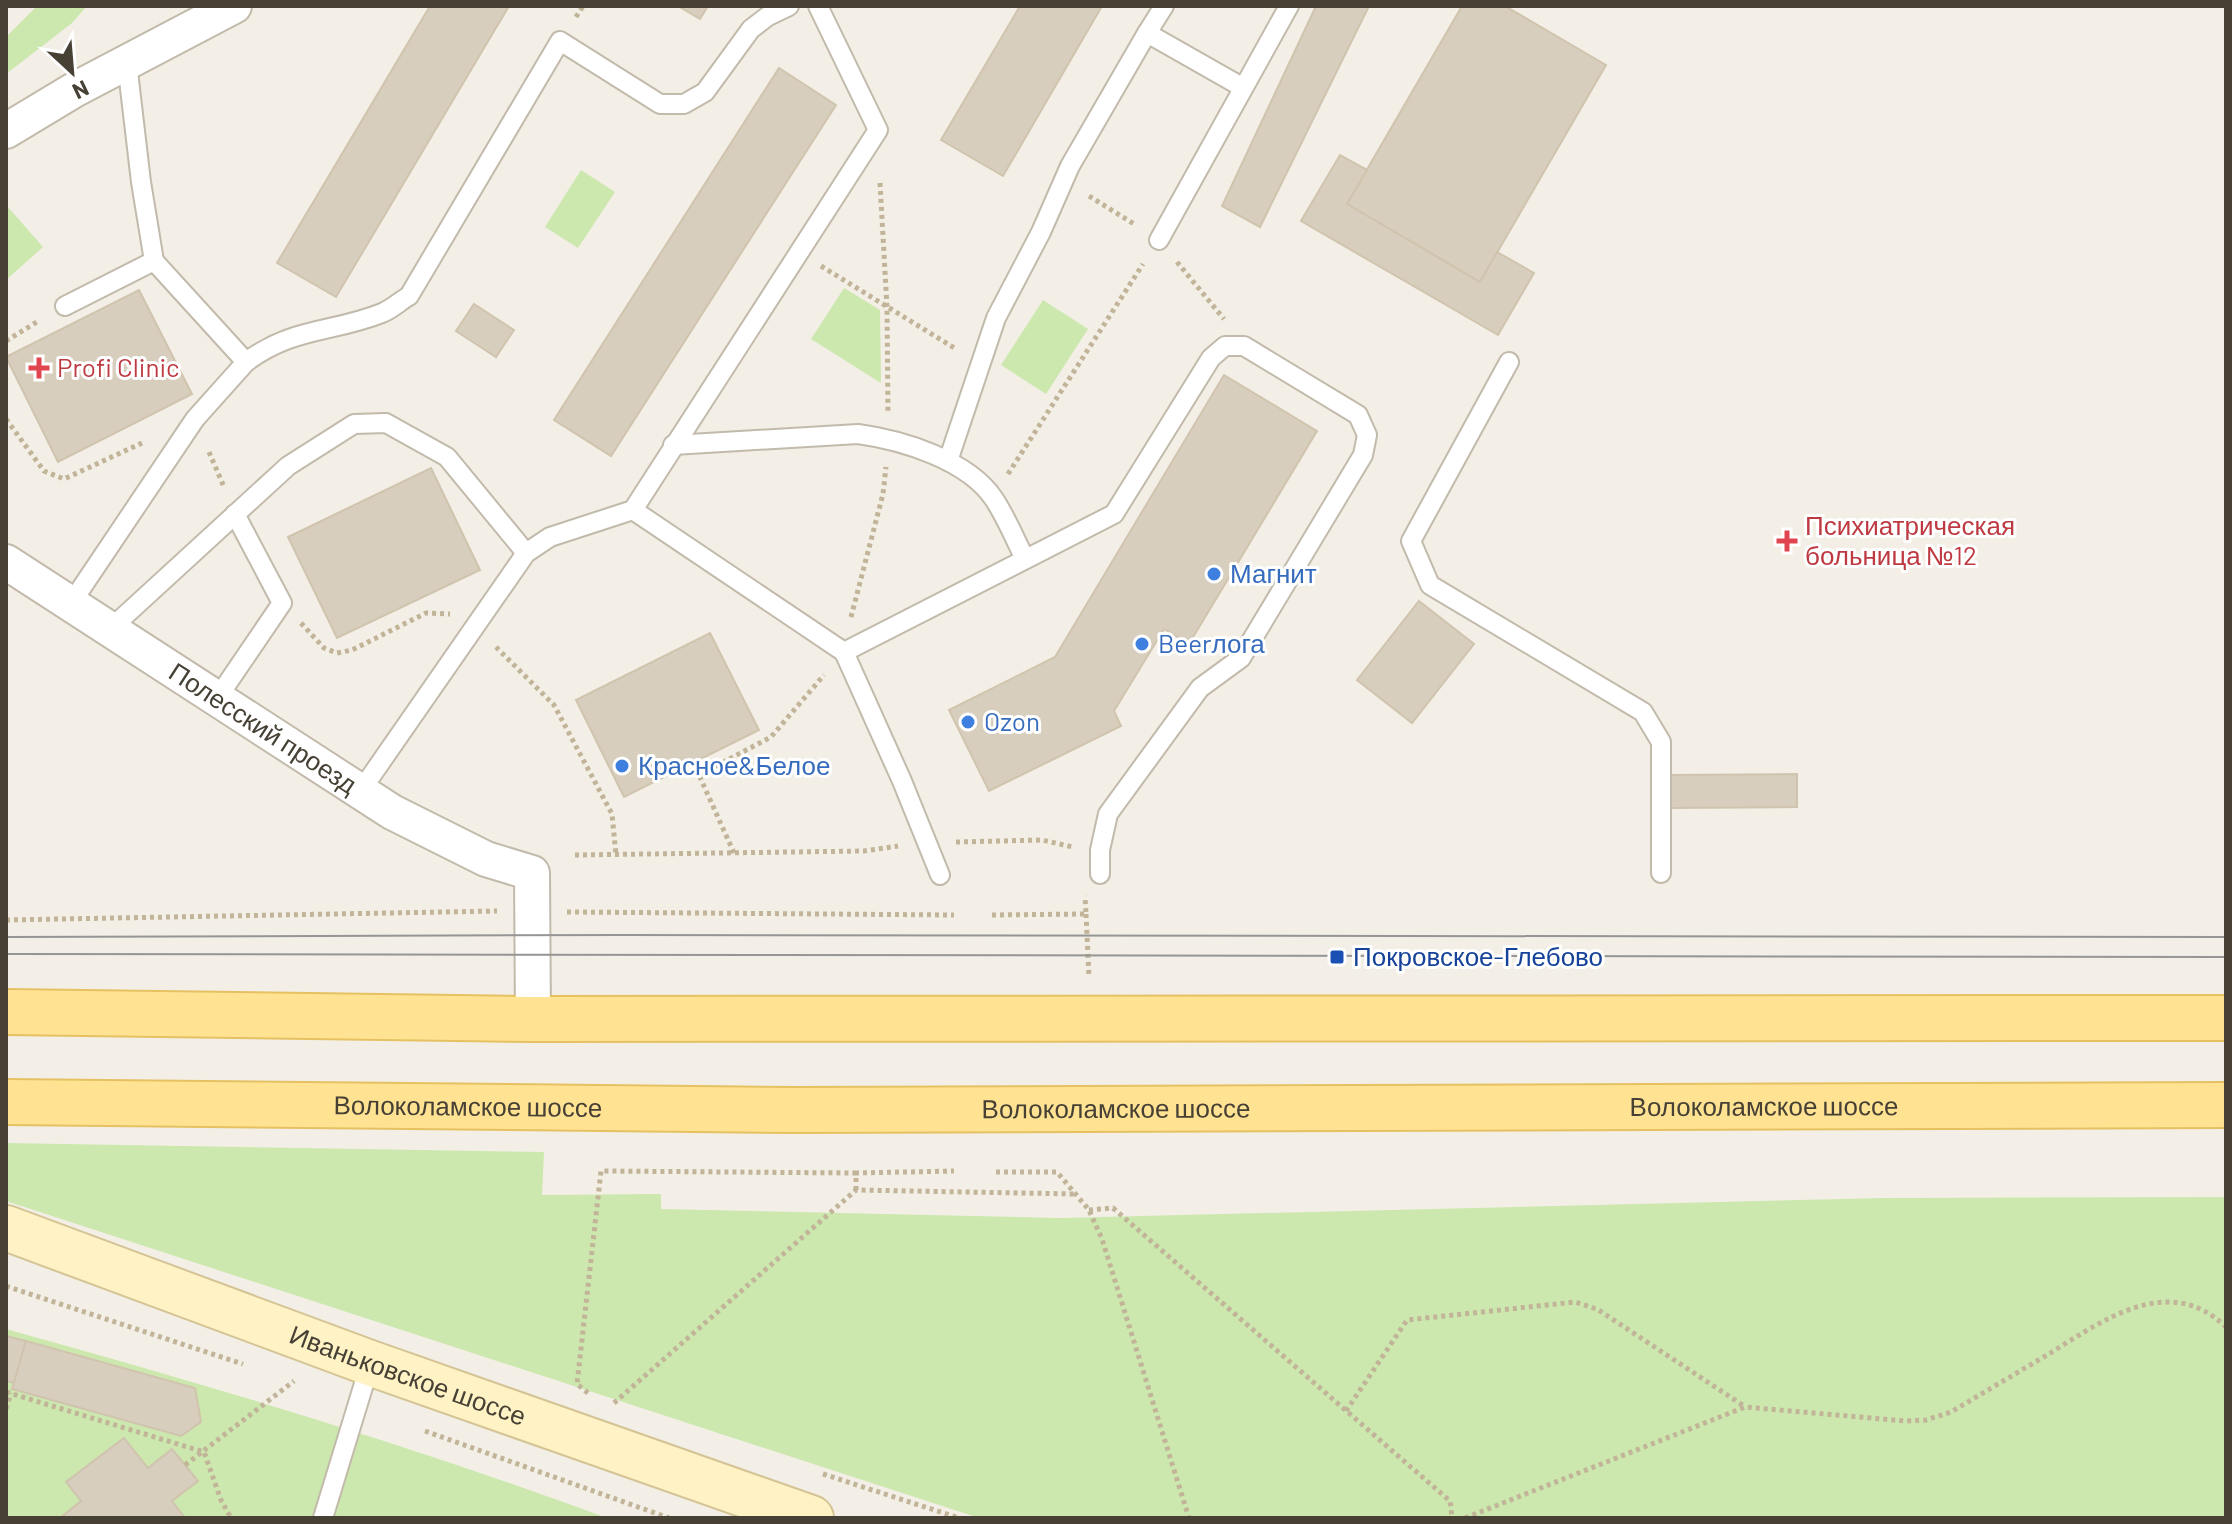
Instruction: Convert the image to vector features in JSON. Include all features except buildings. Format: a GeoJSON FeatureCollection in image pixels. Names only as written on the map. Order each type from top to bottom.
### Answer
{"type":"FeatureCollection","features":[{"type":"Feature","properties":{"kind":"main road"},"geometry":{"type":"LineString","coordinates":[[6,1012],[533,1019],[2226,1018]]}},
{"type":"Feature","properties":{"kind":"main road","name":"Волоколамское шоссе"},"geometry":{"type":"LineString","coordinates":[[6,1102],[795,1110],[2226,1105]]}},
{"type":"Feature","properties":{"kind":"street"},"geometry":{"type":"LineString","coordinates":[[6,131],[74,90],[234,6]]}},
{"type":"Feature","properties":{"kind":"street","name":"Полесский проезд"},"geometry":{"type":"LineString","coordinates":[[6,562],[108,631],[392,812],[486,859],[532,873],[533,1019]]}},
{"type":"Feature","properties":{"kind":"street","name":"Иваньковское шоссе"},"geometry":{"type":"LineString","coordinates":[[6,1228],[370,1363],[811,1518]]}},
{"type":"Feature","properties":{"kind":"lane"},"geometry":{"type":"LineString","coordinates":[[70,605],[195,419],[246,362],[269,346],[305,332],[385,312],[409,296],[560,41],[660,104],[684,104],[705,92],[751,29],[789,6]]}},
{"type":"Feature","properties":{"kind":"lane"},"geometry":{"type":"LineString","coordinates":[[360,792],[526,553],[550,537],[633,510],[878,130],[818,6]]}},
{"type":"Feature","properties":{"kind":"lane"},"geometry":{"type":"LineString","coordinates":[[948,461],[996,318],[1041,232],[1070,166],[1164,6]]}},
{"type":"Feature","properties":{"kind":"lane"},"geometry":{"type":"LineString","coordinates":[[1159,240],[1289,6]]}},
{"type":"Feature","properties":{"kind":"lane"},"geometry":{"type":"LineString","coordinates":[[1147,33],[1242,87]]}},
{"type":"Feature","properties":{"kind":"lane"},"geometry":{"type":"LineString","coordinates":[[127,63],[154,261],[246,362]]}},
{"type":"Feature","properties":{"kind":"lane"},"geometry":{"type":"LineString","coordinates":[[65,306],[154,261]]}},
{"type":"Feature","properties":{"kind":"lane"},"geometry":{"type":"LineString","coordinates":[[844,652],[1114,514],[1211,358],[1225,346],[1244,346],[1358,415],[1367,435],[1363,455],[1241,658],[1200,688],[1108,814],[1100,850],[1100,874]]}},
{"type":"Feature","properties":{"kind":"lane"},"geometry":{"type":"LineString","coordinates":[[1509,362],[1411,541],[1430,585],[1643,712],[1661,742],[1661,873]]}},
{"type":"Feature","properties":{"kind":"lane"},"geometry":{"type":"LineString","coordinates":[[108,631],[288,466],[354,424],[386,423],[447,457],[526,553]]}},
{"type":"Feature","properties":{"kind":"lane"},"geometry":{"type":"LineString","coordinates":[[673,445],[858,434],[888,438],[948,461],[971,475],[993,497],[1025,559]]}},
{"type":"Feature","properties":{"kind":"lane"},"geometry":{"type":"LineString","coordinates":[[633,510],[844,652],[940,875]]}},
{"type":"Feature","properties":{"kind":"lane"},"geometry":{"type":"LineString","coordinates":[[216,700],[282,603],[235,514]]}},
{"type":"Feature","properties":{"kind":"lane"},"geometry":{"type":"LineString","coordinates":[[323,1518],[370,1363]]}},
{"type":"Feature","properties":{"kind":"path"},"geometry":{"type":"LineString","coordinates":[[734,853],[699,775],[771,737],[844,652],[858,583],[883,494],[888,438],[887,307],[878,130]]}},
{"type":"Feature","properties":{"kind":"path"},"geometry":{"type":"LineString","coordinates":[[993,497],[1159,240]]}},
{"type":"Feature","properties":{"kind":"path"},"geometry":{"type":"LineString","coordinates":[[799,252],[981,364]]}},
{"type":"Feature","properties":{"kind":"path"},"geometry":{"type":"LineString","coordinates":[[6,341],[65,306]]}},
{"type":"Feature","properties":{"kind":"path"},"geometry":{"type":"LineString","coordinates":[[6,419],[44,471],[64,479],[195,419],[235,514]]}},
{"type":"Feature","properties":{"kind":"path"},"geometry":{"type":"LineString","coordinates":[[282,603],[324,648],[337,653],[352,650],[426,613],[456,614],[475,626],[554,705],[612,814],[616,855]]}},
{"type":"Feature","properties":{"kind":"path"},"geometry":{"type":"LineString","coordinates":[[575,855],[864,851],[927,842],[1042,840],[1085,850]]}},
{"type":"Feature","properties":{"kind":"path"},"geometry":{"type":"LineString","coordinates":[[6,920],[487,911]]}},
{"type":"Feature","properties":{"kind":"path"},"geometry":{"type":"LineString","coordinates":[[573,912],[954,915]]}},
{"type":"Feature","properties":{"kind":"path"},"geometry":{"type":"LineString","coordinates":[[1086,914],[1089,977]]}},
{"type":"Feature","properties":{"kind":"path"},"geometry":{"type":"LineString","coordinates":[[992,915],[1060,915]]}},
{"type":"Feature","properties":{"kind":"path"},"geometry":{"type":"LineString","coordinates":[[577,1384],[601,1171],[954,1171]]}},
{"type":"Feature","properties":{"kind":"path"},"geometry":{"type":"LineString","coordinates":[[996,1172],[1057,1172],[1089,1210],[1102,1239],[1189,1518]]}},
{"type":"Feature","properties":{"kind":"path"},"geometry":{"type":"LineString","coordinates":[[856,1173],[856,1190]]}},
{"type":"Feature","properties":{"kind":"path"},"geometry":{"type":"LineString","coordinates":[[611,1406],[856,1190],[1076,1194]]}},
{"type":"Feature","properties":{"kind":"path"},"geometry":{"type":"LineString","coordinates":[[1089,1210],[1113,1208],[1450,1501],[1452,1518]]}},
{"type":"Feature","properties":{"kind":"path"},"geometry":{"type":"LineString","coordinates":[[1346,1411],[1407,1320],[1575,1302],[1597,1309],[1745,1407]]}},
{"type":"Feature","properties":{"kind":"path"},"geometry":{"type":"LineString","coordinates":[[1465,1518],[1745,1407],[1905,1421],[1926,1420],[1951,1412],[2118,1312],[2149,1303],[2179,1302],[2211,1312],[2226,1327]]}},
{"type":"Feature","properties":{"kind":"path"},"geometry":{"type":"LineString","coordinates":[[185,1465],[294,1381]]}},
{"type":"Feature","properties":{"kind":"path"},"geometry":{"type":"LineString","coordinates":[[6,1409],[9,1393],[204,1452]]}},
{"type":"Feature","properties":{"kind":"path"},"geometry":{"type":"LineString","coordinates":[[204,1452],[221,1500],[231,1518]]}},
{"type":"Feature","properties":{"kind":"green space"},"geometry":{"type":"Polygon","coordinates":[[[37,6],[87,6],[72,23],[6,74],[6,37],[37,6]]]}},
{"type":"Feature","properties":{"kind":"green space"},"geometry":{"type":"Polygon","coordinates":[[[581,170],[615,192],[578,248],[545,227],[581,170]]]}},
{"type":"Feature","properties":{"kind":"green space"},"geometry":{"type":"Polygon","coordinates":[[[6,207],[43,247],[6,280],[6,207]]]}},
{"type":"Feature","properties":{"kind":"green space"},"geometry":{"type":"Polygon","coordinates":[[[844,288],[880,310],[881,383],[811,339],[844,288]]]}},
{"type":"Feature","properties":{"kind":"green space"},"geometry":{"type":"Polygon","coordinates":[[[1043,300],[1088,329],[1046,394],[1001,365],[1043,300]]]}},
{"type":"Feature","properties":{"kind":"green space"},"geometry":{"type":"Polygon","coordinates":[[[6,1143],[544,1152],[542,1195],[661,1194],[661,1209],[1060,1218],[1885,1198],[2226,1197],[2226,1518],[979,1518],[6,1201],[6,1143]]]}},
{"type":"Feature","properties":{"kind":"green space"},"geometry":{"type":"Polygon","coordinates":[[[6,1329],[308,1417],[607,1518],[6,1518],[6,1329]]]}},
{"type":"Feature","properties":{"kind":"tram line"},"geometry":{"type":"LineString","coordinates":[[6,937],[2226,937]]}},
{"type":"Feature","properties":{"kind":"tram line"},"geometry":{"type":"LineString","coordinates":[[6,954],[2226,957]]}},
{"type":"Feature","properties":{"kind":"place","name":"Profi Clinic"},"geometry":{"type":"Point","coordinates":[39,368]}},
{"type":"Feature","properties":{"kind":"place","name":"Психиатрическая больница №12"},"geometry":{"type":"Point","coordinates":[1787,541]}},
{"type":"Feature","properties":{"kind":"place","name":"Магнит"},"geometry":{"type":"Point","coordinates":[1214,574]}},
{"type":"Feature","properties":{"kind":"place","name":"Beerлога"},"geometry":{"type":"Point","coordinates":[1142,644]}},
{"type":"Feature","properties":{"kind":"place","name":"Ozon"},"geometry":{"type":"Point","coordinates":[968,722]}},
{"type":"Feature","properties":{"kind":"place","name":"Красное&Белое"},"geometry":{"type":"Point","coordinates":[622,766]}},
{"type":"Feature","properties":{"kind":"place","name":"Покровское-Глебово"},"geometry":{"type":"Point","coordinates":[1337,957]}}]}
